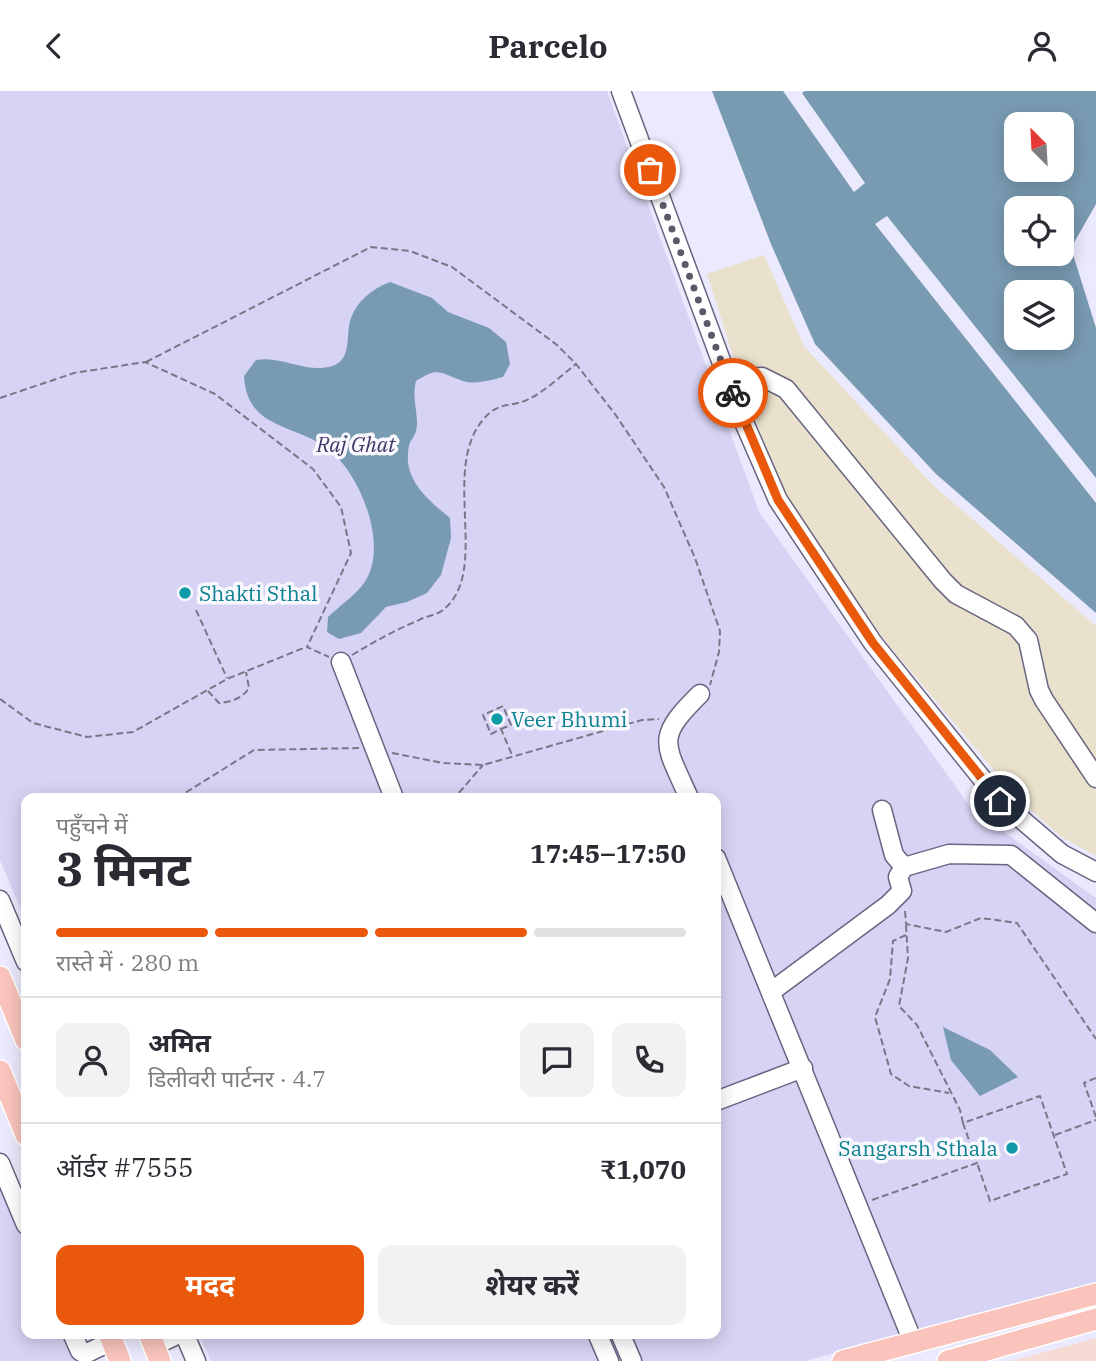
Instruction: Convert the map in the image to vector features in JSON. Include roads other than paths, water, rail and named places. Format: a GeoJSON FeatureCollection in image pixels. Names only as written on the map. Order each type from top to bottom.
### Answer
{"type":"FeatureCollection","features":[{"type":"Feature","properties":{"kind":"main road"},"geometry":{"type":"LineString","coordinates":[[0,977],[21,1027]]}},
{"type":"Feature","properties":{"kind":"main road"},"geometry":{"type":"LineString","coordinates":[[0,1071],[21,1123]]}},
{"type":"Feature","properties":{"kind":"main road"},"geometry":{"type":"LineString","coordinates":[[843,1361],[1096,1294]]}},
{"type":"Feature","properties":{"kind":"main road"},"geometry":{"type":"LineString","coordinates":[[948,1361],[1096,1319]]}},
{"type":"Feature","properties":{"kind":"street"},"geometry":{"type":"LineString","coordinates":[[621,91],[727,379],[778,500],[873,643],[1000,801],[1062,854],[1096,872]]}},
{"type":"Feature","properties":{"kind":"street"},"geometry":{"type":"LineString","coordinates":[[727,379],[762,377],[786,389],[943,582],[956,594],[1023,633],[1028,640],[1039,690],[1096,778]]}},
{"type":"Feature","properties":{"kind":"street"},"geometry":{"type":"LineString","coordinates":[[341,662],[392,793]]}},
{"type":"Feature","properties":{"kind":"street"},"geometry":{"type":"LineString","coordinates":[[687,793],[666,737],[674,719],[700,694]]}},
{"type":"Feature","properties":{"kind":"street"},"geometry":{"type":"LineString","coordinates":[[882,810],[894,855],[904,867]]}},
{"type":"Feature","properties":{"kind":"street"},"geometry":{"type":"LineString","coordinates":[[772,991],[860,926],[902,891],[898,877],[904,867],[949,854],[1011,855],[1096,923]]}},
{"type":"Feature","properties":{"kind":"street"},"geometry":{"type":"LineString","coordinates":[[721,870],[913,1342]]}},
{"type":"Feature","properties":{"kind":"street"},"geometry":{"type":"LineString","coordinates":[[0,900],[21,950]]}},
{"type":"Feature","properties":{"kind":"street"},"geometry":{"type":"LineString","coordinates":[[721,1099],[803,1068]]}},
{"type":"Feature","properties":{"kind":"street"},"geometry":{"type":"LineString","coordinates":[[0,1163],[21,1213]]}},
{"type":"Feature","properties":{"kind":"street"},"geometry":{"type":"LineString","coordinates":[[75,1339],[80,1351],[85,1354],[114,1345]]}},
{"type":"Feature","properties":{"kind":"street"},"geometry":{"type":"LineString","coordinates":[[154,1347],[170,1339]]}},
{"type":"Feature","properties":{"kind":"street"},"geometry":{"type":"LineString","coordinates":[[185,1339],[196,1361]]}},
{"type":"Feature","properties":{"kind":"street"},"geometry":{"type":"LineString","coordinates":[[600,1339],[609,1361]]}},
{"type":"Feature","properties":{"kind":"street"},"geometry":{"type":"LineString","coordinates":[[623,1339],[632,1361]]}},
{"type":"Feature","properties":{"kind":"water"},"geometry":{"type":"Polygon","coordinates":[[[712,91],[783,91],[854,192],[865,183],[802,93],[805,91],[1096,91],[1096,204],[1074,243],[1074,196],[1004,196],[1004,266],[1074,266],[1074,258],[1096,328],[1096,478],[887,216],[875,224],[1096,503],[1096,613],[936,474],[815,344],[771,244],[712,91]]]}},
{"type":"Feature","properties":{"kind":"water"},"geometry":{"type":"Polygon","coordinates":[[[390,282],[432,298],[448,312],[489,328],[506,342],[510,364],[503,377],[483,382],[463,381],[440,372],[416,381],[414,395],[417,426],[410,444],[409,469],[425,496],[450,518],[451,538],[441,575],[427,593],[386,607],[361,633],[339,639],[327,632],[328,617],[360,588],[371,568],[374,550],[368,511],[350,474],[339,459],[314,440],[262,415],[253,406],[247,393],[244,376],[256,360],[275,360],[313,368],[339,363],[346,352],[349,324],[358,306],[377,288],[390,282]]]}},
{"type":"Feature","properties":{"kind":"water"},"geometry":{"type":"Polygon","coordinates":[[[943,1027],[990,1050],[1018,1077],[980,1096],[951,1060],[943,1027]]]}},
{"type":"Feature","properties":{"kind":"place","name":"Shakti Sthal"},"geometry":{"type":"Point","coordinates":[185,593]}},
{"type":"Feature","properties":{"kind":"place","name":"Veer Bhumi"},"geometry":{"type":"Point","coordinates":[497,719]}},
{"type":"Feature","properties":{"kind":"place","name":"Sangarsh Sthala"},"geometry":{"type":"Point","coordinates":[1012,1148]}},
{"type":"Feature","properties":{"kind":"park label","name":"Raj Ghat"},"geometry":{"type":"Point","coordinates":[356,444]}}]}
